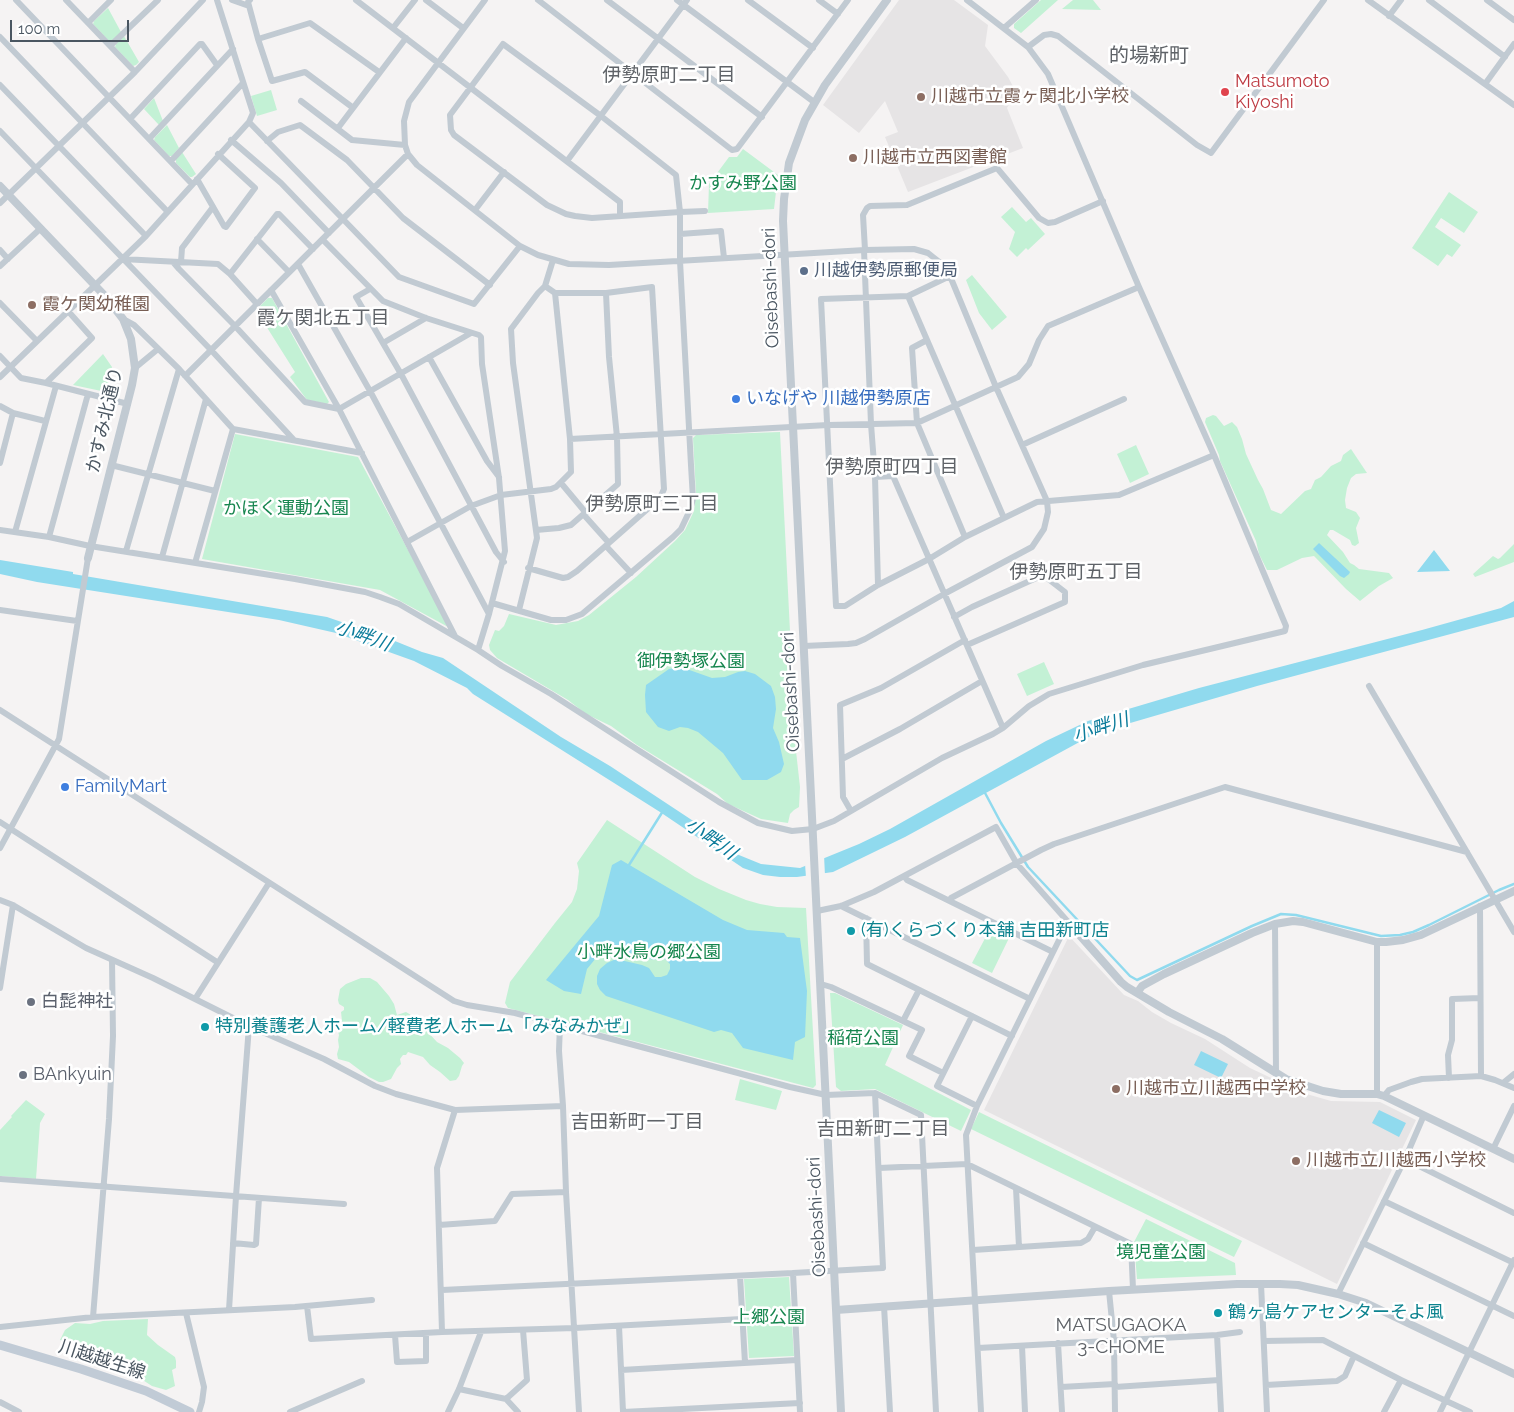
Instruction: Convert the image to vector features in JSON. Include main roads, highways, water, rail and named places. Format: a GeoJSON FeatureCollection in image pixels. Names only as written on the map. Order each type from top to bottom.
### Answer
{"type":"FeatureCollection","features":[{"type":"Feature","properties":{"kind":"main road","name":"川越越生線"},"geometry":{"type":"LineString","coordinates":[[0,1345],[146,1391],[190,1412]]}},
{"type":"Feature","properties":{"kind":"water"},"geometry":{"type":"Polygon","coordinates":[[[1319,543],[1350,572],[1349,574],[1344,578],[1340,576],[1313,549],[1319,543]]]}},
{"type":"Feature","properties":{"kind":"water"},"geometry":{"type":"Polygon","coordinates":[[[1434,550],[1450,571],[1417,572],[1434,550]]]}},
{"type":"Feature","properties":{"kind":"water","name":"小畔川"},"geometry":{"type":"Polygon","coordinates":[[[0,560],[327,617],[443,658],[561,737],[610,766],[716,836],[718,841],[734,853],[761,864],[800,868],[890,829],[1046,741],[1088,721],[1199,688],[1501,608],[1514,601],[1514,617],[1257,686],[1096,733],[905,837],[833,872],[797,877],[780,877],[763,875],[743,868],[660,812],[473,694],[467,688],[414,661],[336,633],[279,620],[37,582],[0,574],[0,560]]]}},
{"type":"Feature","properties":{"kind":"water"},"geometry":{"type":"Polygon","coordinates":[[[681,667],[712,678],[725,677],[745,671],[755,674],[771,686],[775,697],[776,709],[773,728],[779,742],[784,764],[781,772],[767,780],[742,780],[723,753],[698,732],[680,727],[669,731],[658,727],[646,712],[646,685],[669,669],[681,667]]]}},
{"type":"Feature","properties":{"kind":"water"},"geometry":{"type":"Polygon","coordinates":[[[621,860],[723,920],[747,930],[784,933],[787,937],[800,938],[807,991],[805,1037],[795,1042],[793,1060],[743,1048],[732,1033],[721,1030],[714,1032],[606,996],[597,984],[597,976],[600,969],[616,959],[642,965],[649,968],[655,977],[661,977],[667,975],[670,969],[670,964],[665,959],[658,958],[654,960],[623,951],[610,950],[596,958],[587,969],[581,994],[564,991],[546,980],[599,916],[612,865],[621,860]]]}},
{"type":"Feature","properties":{"kind":"water"},"geometry":{"type":"Polygon","coordinates":[[[1201,1051],[1228,1064],[1221,1078],[1194,1065],[1201,1051]]]}},
{"type":"Feature","properties":{"kind":"water"},"geometry":{"type":"Polygon","coordinates":[[[1379,1110],[1406,1123],[1399,1137],[1372,1123],[1379,1110]]]}},
{"type":"Feature","properties":{"kind":"waterway"},"geometry":{"type":"LineString","coordinates":[[984,791],[1028,867],[1130,976],[1137,980],[1281,914],[1296,915],[1381,936],[1400,935],[1429,925],[1514,884]]}},
{"type":"Feature","properties":{"kind":"waterway"},"geometry":{"type":"LineString","coordinates":[[629,865],[663,811]]}},
{"type":"Feature","properties":{"kind":"place","name":"Matsumoto Kiyoshi"},"geometry":{"type":"Point","coordinates":[1225,92]}},
{"type":"Feature","properties":{"kind":"place","name":"川越市立霞ヶ関北小学校"},"geometry":{"type":"Point","coordinates":[921,97]}},
{"type":"Feature","properties":{"kind":"place","name":"川越市立西図書館"},"geometry":{"type":"Point","coordinates":[853,158]}},
{"type":"Feature","properties":{"kind":"place","name":"川越伊勢原郵便局"},"geometry":{"type":"Point","coordinates":[804,271]}},
{"type":"Feature","properties":{"kind":"place","name":"霞ケ関幼稚園"},"geometry":{"type":"Point","coordinates":[32,305]}},
{"type":"Feature","properties":{"kind":"place","name":"いなげや 川越伊勢原店"},"geometry":{"type":"Point","coordinates":[736,399]}},
{"type":"Feature","properties":{"kind":"place","name":"FamilyMart"},"geometry":{"type":"Point","coordinates":[65,787]}},
{"type":"Feature","properties":{"kind":"place","name":"(有)くらづくり本舗 吉田新町店"},"geometry":{"type":"Point","coordinates":[851,931]}},
{"type":"Feature","properties":{"kind":"place","name":"白髭神社"},"geometry":{"type":"Point","coordinates":[31,1002]}},
{"type":"Feature","properties":{"kind":"place","name":"特別養護老人ホーム/軽費老人ホーム「みなみかぜ」"},"geometry":{"type":"Point","coordinates":[205,1027]}},
{"type":"Feature","properties":{"kind":"place","name":"BAnkyuin"},"geometry":{"type":"Point","coordinates":[23,1075]}},
{"type":"Feature","properties":{"kind":"place","name":"川越市立川越西中学校"},"geometry":{"type":"Point","coordinates":[1116,1089]}},
{"type":"Feature","properties":{"kind":"place","name":"川越市立川越西小学校"},"geometry":{"type":"Point","coordinates":[1296,1161]}},
{"type":"Feature","properties":{"kind":"place","name":"鶴ヶ島ケアセンターそよ風"},"geometry":{"type":"Point","coordinates":[1218,1313]}},
{"type":"Feature","properties":{"kind":"district","name":"的場新町"},"geometry":{"type":"Point","coordinates":[1149,56]}},
{"type":"Feature","properties":{"kind":"district","name":"伊勢原町二丁目"},"geometry":{"type":"Point","coordinates":[669,75]}},
{"type":"Feature","properties":{"kind":"district","name":"霞ケ関北五丁目"},"geometry":{"type":"Point","coordinates":[323,318]}},
{"type":"Feature","properties":{"kind":"district","name":"伊勢原町四丁目"},"geometry":{"type":"Point","coordinates":[892,467]}},
{"type":"Feature","properties":{"kind":"district","name":"伊勢原町三丁目"},"geometry":{"type":"Point","coordinates":[652,504]}},
{"type":"Feature","properties":{"kind":"district","name":"伊勢原町五丁目"},"geometry":{"type":"Point","coordinates":[1076,572]}},
{"type":"Feature","properties":{"kind":"district","name":"吉田新町一丁目"},"geometry":{"type":"Point","coordinates":[637,1122]}},
{"type":"Feature","properties":{"kind":"district","name":"吉田新町二丁目"},"geometry":{"type":"Point","coordinates":[883,1129]}},
{"type":"Feature","properties":{"kind":"district","name":"MATSUGAOKA 3-CHOME"},"geometry":{"type":"Point","coordinates":[1121,1336]}},
{"type":"Feature","properties":{"kind":"park label","name":"かすみ野公園"},"geometry":{"type":"Point","coordinates":[743,184]}},
{"type":"Feature","properties":{"kind":"park label","name":"かほく運動公園"},"geometry":{"type":"Point","coordinates":[286,509]}},
{"type":"Feature","properties":{"kind":"park label","name":"御伊勢塚公園"},"geometry":{"type":"Point","coordinates":[691,662]}},
{"type":"Feature","properties":{"kind":"park label","name":"小畔水鳥の郷公園"},"geometry":{"type":"Point","coordinates":[649,953]}},
{"type":"Feature","properties":{"kind":"park label","name":"稲荷公園"},"geometry":{"type":"Point","coordinates":[863,1039]}},
{"type":"Feature","properties":{"kind":"park label","name":"境児童公園"},"geometry":{"type":"Point","coordinates":[1161,1253]}},
{"type":"Feature","properties":{"kind":"park label","name":"上郷公園"},"geometry":{"type":"Point","coordinates":[769,1318]}}]}
